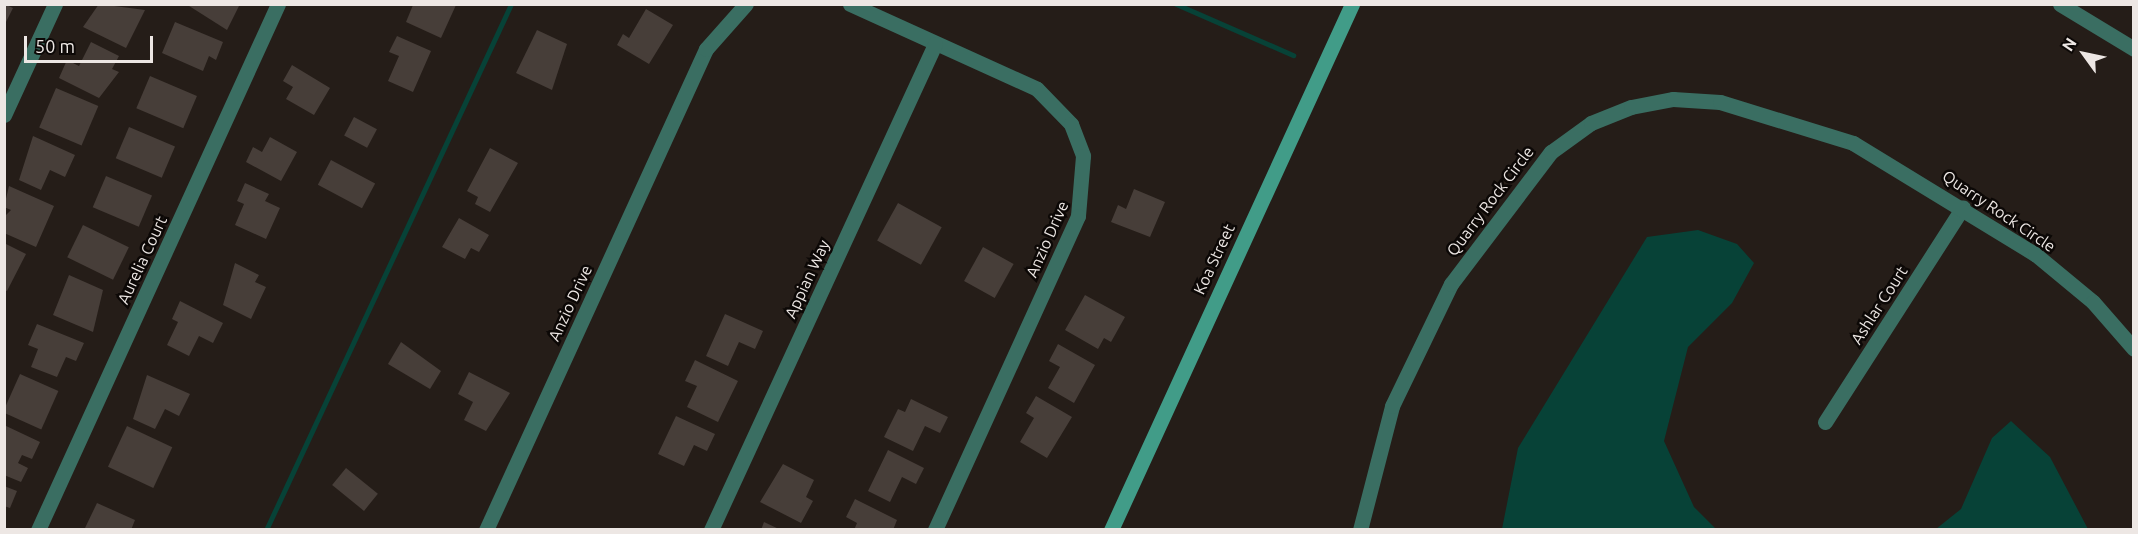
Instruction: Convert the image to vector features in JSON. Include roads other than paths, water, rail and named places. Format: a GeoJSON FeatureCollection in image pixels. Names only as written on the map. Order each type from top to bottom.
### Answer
{"type":"FeatureCollection","features":[{"type":"Feature","properties":{"kind":"main road","name":"Koa Street"},"geometry":{"type":"LineString","coordinates":[[1111,530],[1352,4]]}},
{"type":"Feature","properties":{"kind":"street"},"geometry":{"type":"LineString","coordinates":[[4,115],[55,4]]}},
{"type":"Feature","properties":{"kind":"street","name":"Aurelia Court"},"geometry":{"type":"LineString","coordinates":[[38,530],[278,4]]}},
{"type":"Feature","properties":{"kind":"street","name":"Anzio Drive"},"geometry":{"type":"LineString","coordinates":[[486,530],[706,49],[746,4]]}},
{"type":"Feature","properties":{"kind":"street","name":"Anzio Drive"},"geometry":{"type":"LineString","coordinates":[[850,4],[935,44],[1025,82],[1048,98],[1076,134],[1085,178],[1078,216],[934,530]]}},
{"type":"Feature","properties":{"kind":"street"},"geometry":{"type":"LineString","coordinates":[[2060,4],[2133,49]]}},
{"type":"Feature","properties":{"kind":"street","name":"Appian Way"},"geometry":{"type":"LineString","coordinates":[[711,530],[935,44]]}},
{"type":"Feature","properties":{"kind":"street","name":"Quarry Rock Circle"},"geometry":{"type":"LineString","coordinates":[[1360,530],[1392,405],[1451,284],[1527,179],[1551,152],[1591,123],[1631,107],[1673,99],[1749,107],[1853,143],[1963,207],[2035,254],[2093,302],[2133,349]]}},
{"type":"Feature","properties":{"kind":"street","name":"Ashlar Court"},"geometry":{"type":"LineString","coordinates":[[1825,422],[1963,207]]}},
{"type":"Feature","properties":{"kind":"water"},"geometry":{"type":"Polygon","coordinates":[[[1698,230],[1737,244],[1754,263],[1732,303],[1688,347],[1664,441],[1694,507],[1716,529],[1502,529],[1518,448],[1647,237],[1698,230]]]}},
{"type":"Feature","properties":{"kind":"water"},"geometry":{"type":"Polygon","coordinates":[[[2011,421],[2050,457],[2088,529],[1936,529],[1961,509],[1992,438],[2011,421]]]}},
{"type":"Feature","properties":{"kind":"waterway"},"geometry":{"type":"LineString","coordinates":[[266,530],[511,4]]}},
{"type":"Feature","properties":{"kind":"waterway"},"geometry":{"type":"LineString","coordinates":[[1176,4],[1293,55]]}}]}
